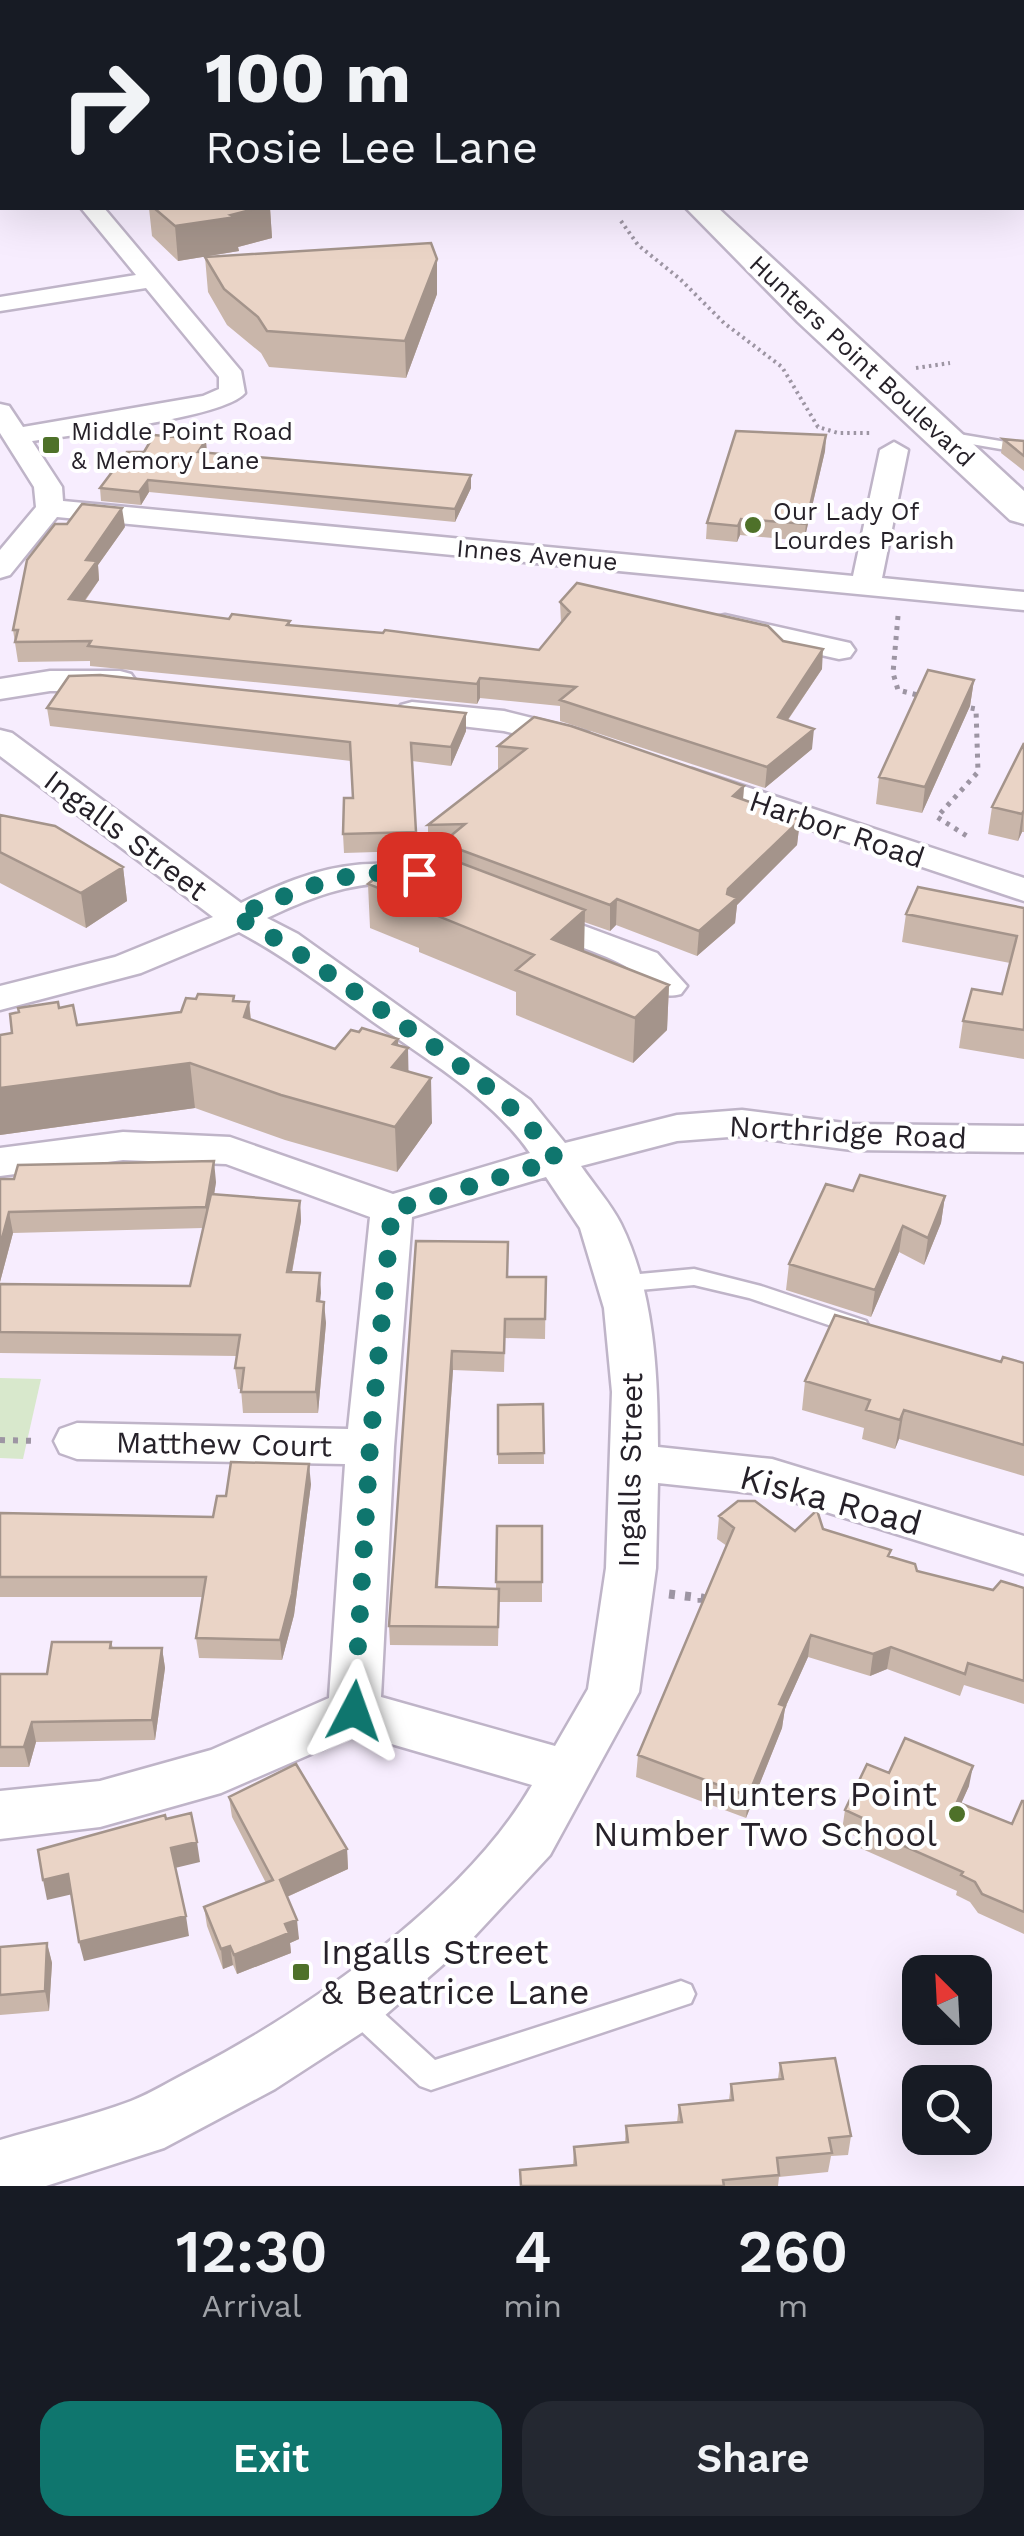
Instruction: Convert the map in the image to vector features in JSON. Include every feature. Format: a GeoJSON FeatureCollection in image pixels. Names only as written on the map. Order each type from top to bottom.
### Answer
{"type":"FeatureCollection","features":[{"type":"Feature","properties":{"kind":"main road","name":"Hunters Point Boulevard"},"geometry":{"type":"LineString","coordinates":[[703,210],[1024,512]]}},
{"type":"Feature","properties":{"kind":"main road"},"geometry":{"type":"LineString","coordinates":[[894,450],[896,446],[939,434]]}},
{"type":"Feature","properties":{"kind":"street"},"geometry":{"type":"LineString","coordinates":[[0,569],[50,508],[48,487],[8,424],[210,402],[232,393],[232,376],[94,210]]}},
{"type":"Feature","properties":{"kind":"street"},"geometry":{"type":"LineString","coordinates":[[0,304],[152,280]]}},
{"type":"Feature","properties":{"kind":"street"},"geometry":{"type":"LineString","coordinates":[[866,586],[894,450]]}},
{"type":"Feature","properties":{"kind":"street","name":"Innes Avenue"},"geometry":{"type":"LineString","coordinates":[[50,508],[1024,600]]}},
{"type":"Feature","properties":{"kind":"street"},"geometry":{"type":"LineString","coordinates":[[544,556],[580,591]]}},
{"type":"Feature","properties":{"kind":"street"},"geometry":{"type":"LineString","coordinates":[[691,616],[839,650]]}},
{"type":"Feature","properties":{"kind":"street"},"geometry":{"type":"LineString","coordinates":[[0,689],[50,681],[102,680],[159,686]]}},
{"type":"Feature","properties":{"kind":"street"},"geometry":{"type":"LineString","coordinates":[[389,709],[504,721],[602,747]]}},
{"type":"Feature","properties":{"kind":"street","name":"Ingalls Street"},"geometry":{"type":"LineString","coordinates":[[0,740],[235,916],[285,942],[516,1109],[557,1160],[601,1226],[626,1308],[635,1392],[631,1568],[612,1692],[532,1838],[450,1922],[354,2005],[254,2069],[143,2127],[0,2170]]}},
{"type":"Feature","properties":{"kind":"street","name":"Harbor Road"},"geometry":{"type":"LineString","coordinates":[[658,766],[1012,886]]}},
{"type":"Feature","properties":{"kind":"street"},"geometry":{"type":"LineString","coordinates":[[5,986],[96,976],[173,948],[235,916],[326,881],[379,870],[419,874],[471,894]]}},
{"type":"Feature","properties":{"kind":"street"},"geometry":{"type":"LineString","coordinates":[[506,908],[644,961],[668,986]]}},
{"type":"Feature","properties":{"kind":"street","name":"Northridge Road"},"geometry":{"type":"LineString","coordinates":[[392,1210],[677,1128],[742,1123],[852,1136],[1024,1139]]}},
{"type":"Feature","properties":{"kind":"street"},"geometry":{"type":"LineString","coordinates":[[0,1162],[123,1146],[230,1151],[392,1210],[370,1446],[354,1711]]}},
{"type":"Feature","properties":{"kind":"street","name":"Matthew Court"},"geometry":{"type":"LineString","coordinates":[[77,1441],[370,1446]]}},
{"type":"Feature","properties":{"kind":"street","name":"Kiska Road"},"geometry":{"type":"LineString","coordinates":[[635,1462],[772,1477],[1024,1555]]}},
{"type":"Feature","properties":{"kind":"street"},"geometry":{"type":"LineString","coordinates":[[0,1815],[100,1804],[221,1770],[354,1711],[568,1773]]}},
{"type":"Feature","properties":{"kind":"lane"},"geometry":{"type":"LineString","coordinates":[[939,434],[989,446],[1024,449]]}},
{"type":"Feature","properties":{"kind":"lane"},"geometry":{"type":"LineString","coordinates":[[618,1284],[694,1277],[880,1334]]}},
{"type":"Feature","properties":{"kind":"lane"},"geometry":{"type":"LineString","coordinates":[[354,2005],[431,2076],[681,1994]]}},
{"type":"Feature","properties":{"kind":"path"},"geometry":{"type":"LineString","coordinates":[[621,221],[638,246],[680,279],[724,323],[782,367],[818,426],[838,433],[939,434]]}},
{"type":"Feature","properties":{"kind":"path"},"geometry":{"type":"LineString","coordinates":[[914,368],[950,363]]}},
{"type":"Feature","properties":{"kind":"path"},"geometry":{"type":"LineString","coordinates":[[901,590],[893,673],[898,690],[930,698]]}},
{"type":"Feature","properties":{"kind":"path"},"geometry":{"type":"LineString","coordinates":[[945,702],[976,709],[978,772],[937,817],[1012,864],[1012,886]]}},
{"type":"Feature","properties":{"kind":"path"},"geometry":{"type":"LineString","coordinates":[[702,1598],[702,1616]]}},
{"type":"Feature","properties":{"kind":"green space"},"geometry":{"type":"Polygon","coordinates":[[[0,1378],[41,1379],[23,1459],[0,1458],[0,1378]]]}},
{"type":"Feature","properties":{"kind":"building"},"geometry":{"type":"Polygon","coordinates":[[[156,210],[250,210],[231,215],[236,217],[175,226],[156,210]]]}},
{"type":"Feature","properties":{"kind":"building"},"geometry":{"type":"Polygon","coordinates":[[[431,243],[437,259],[405,341],[267,331],[258,317],[224,289],[205,257],[431,243]]]}},
{"type":"Feature","properties":{"kind":"building"},"geometry":{"type":"Polygon","coordinates":[[[736,431],[826,435],[806,524],[741,519],[738,526],[707,523],[736,431]]]}},
{"type":"Feature","properties":{"kind":"building"},"geometry":{"type":"Polygon","coordinates":[[[154,435],[206,440],[198,452],[471,475],[455,509],[148,480],[139,492],[100,488],[127,452],[144,452],[154,435]]]}},
{"type":"Feature","properties":{"kind":"building"},"geometry":{"type":"Polygon","coordinates":[[[1003,439],[1024,441],[1024,456],[1003,439]]]}},
{"type":"Feature","properties":{"kind":"building"},"geometry":{"type":"Polygon","coordinates":[[[82,504],[122,508],[86,560],[97,561],[69,599],[229,619],[232,614],[290,621],[287,625],[383,633],[385,630],[539,650],[570,612],[560,602],[577,583],[768,626],[783,641],[823,649],[778,717],[814,729],[767,767],[560,700],[576,687],[480,678],[477,684],[88,646],[91,641],[15,642],[18,630],[13,630],[27,560],[55,524],[67,524],[82,504]]]}},
{"type":"Feature","properties":{"kind":"building"},"geometry":{"type":"Polygon","coordinates":[[[928,670],[974,680],[925,787],[879,777],[928,670]]]}},
{"type":"Feature","properties":{"kind":"building"},"geometry":{"type":"Polygon","coordinates":[[[100,675],[466,713],[451,747],[411,743],[416,832],[343,834],[344,798],[353,798],[350,742],[47,708],[69,676],[100,675]]]}},
{"type":"Feature","properties":{"kind":"building"},"geometry":{"type":"Polygon","coordinates":[[[534,717],[744,786],[733,796],[800,820],[728,889],[727,894],[737,898],[699,931],[617,899],[610,905],[442,843],[465,824],[428,825],[526,749],[498,746],[534,717]]]}},
{"type":"Feature","properties":{"kind":"building"},"geometry":{"type":"Polygon","coordinates":[[[1024,743],[1022,814],[992,807],[1024,743]]]}},
{"type":"Feature","properties":{"kind":"building"},"geometry":{"type":"Polygon","coordinates":[[[0,815],[55,826],[123,867],[81,893],[0,852],[0,815]]]}},
{"type":"Feature","properties":{"kind":"building"},"geometry":{"type":"Polygon","coordinates":[[[416,846],[585,910],[552,939],[669,985],[635,1018],[516,970],[534,955],[368,884],[416,846]]]}},
{"type":"Feature","properties":{"kind":"building"},"geometry":{"type":"Polygon","coordinates":[[[918,887],[1024,908],[1024,1030],[963,1021],[972,989],[1002,994],[1017,936],[906,914],[918,887]]]}},
{"type":"Feature","properties":{"kind":"building"},"geometry":{"type":"Polygon","coordinates":[[[198,994],[234,996],[233,1001],[249,1002],[244,1017],[335,1049],[351,1030],[359,1032],[362,1028],[398,1039],[393,1044],[408,1048],[392,1067],[431,1078],[395,1127],[281,1095],[190,1063],[0,1088],[0,1035],[12,1033],[10,1014],[19,1012],[18,1008],[58,1002],[59,1008],[73,1005],[77,1025],[181,1012],[186,998],[196,999],[198,994]]]}},
{"type":"Feature","properties":{"kind":"building"},"geometry":{"type":"Polygon","coordinates":[[[214,1161],[206,1207],[9,1212],[0,1246],[0,1179],[14,1179],[18,1165],[214,1161]]]}},
{"type":"Feature","properties":{"kind":"building"},"geometry":{"type":"Polygon","coordinates":[[[860,1175],[945,1196],[928,1238],[903,1226],[875,1290],[789,1264],[826,1184],[853,1191],[860,1175]]]}},
{"type":"Feature","properties":{"kind":"building"},"geometry":{"type":"Polygon","coordinates":[[[211,1194],[300,1201],[287,1272],[320,1273],[317,1301],[324,1302],[316,1392],[241,1392],[244,1368],[235,1368],[240,1335],[0,1332],[0,1284],[190,1286],[211,1194]]]}},
{"type":"Feature","properties":{"kind":"building"},"geometry":{"type":"Polygon","coordinates":[[[416,1241],[508,1242],[507,1277],[546,1277],[545,1319],[505,1319],[504,1353],[452,1351],[436,1587],[499,1589],[498,1627],[389,1626],[416,1241]]]}},
{"type":"Feature","properties":{"kind":"building"},"geometry":{"type":"Polygon","coordinates":[[[835,1315],[1001,1362],[1003,1357],[1024,1363],[1024,1445],[904,1410],[900,1420],[866,1410],[870,1400],[805,1381],[835,1315]]]}},
{"type":"Feature","properties":{"kind":"building"},"geometry":{"type":"Polygon","coordinates":[[[543,1404],[544,1453],[498,1454],[498,1405],[543,1404]]]}},
{"type":"Feature","properties":{"kind":"building"},"geometry":{"type":"Polygon","coordinates":[[[231,1462],[309,1464],[292,1594],[280,1640],[196,1638],[206,1577],[0,1577],[0,1513],[213,1517],[217,1496],[226,1496],[231,1462]]]}},
{"type":"Feature","properties":{"kind":"building"},"geometry":{"type":"Polygon","coordinates":[[[738,1501],[755,1501],[795,1531],[817,1510],[823,1529],[891,1550],[888,1556],[915,1564],[917,1571],[993,1590],[1001,1581],[1024,1588],[1024,1681],[968,1663],[965,1674],[891,1647],[873,1654],[811,1635],[779,1704],[785,1706],[748,1796],[638,1755],[734,1528],[719,1516],[738,1501]]]}},
{"type":"Feature","properties":{"kind":"building"},"geometry":{"type":"Polygon","coordinates":[[[497,1526],[542,1526],[542,1582],[496,1582],[497,1526]]]}},
{"type":"Feature","properties":{"kind":"building"},"geometry":{"type":"Polygon","coordinates":[[[52,1642],[111,1642],[110,1648],[162,1648],[152,1720],[32,1722],[24,1747],[0,1747],[0,1674],[47,1674],[52,1642]]]}},
{"type":"Feature","properties":{"kind":"building"},"geometry":{"type":"Polygon","coordinates":[[[905,1738],[973,1766],[957,1802],[1012,1824],[1024,1801],[1024,1912],[982,1894],[975,1882],[961,1875],[963,1872],[863,1828],[867,1820],[845,1810],[867,1764],[889,1773],[905,1738]]]}},
{"type":"Feature","properties":{"kind":"building"},"geometry":{"type":"Polygon","coordinates":[[[296,1764],[347,1849],[280,1880],[297,1920],[285,1924],[289,1933],[234,1955],[230,1946],[221,1949],[204,1907],[273,1880],[229,1797],[296,1764]]]}},
{"type":"Feature","properties":{"kind":"building"},"geometry":{"type":"Polygon","coordinates":[[[191,1813],[197,1842],[171,1848],[186,1916],[79,1942],[68,1874],[43,1880],[38,1850],[165,1815],[166,1819],[191,1813]]]}},
{"type":"Feature","properties":{"kind":"building"},"geometry":{"type":"Polygon","coordinates":[[[47,1943],[45,1991],[0,1995],[0,1947],[47,1943]]]}},
{"type":"Feature","properties":{"kind":"building"},"geometry":{"type":"Polygon","coordinates":[[[835,2058],[851,2136],[829,2138],[832,2153],[777,2158],[779,2175],[723,2180],[724,2186],[521,2186],[520,2170],[576,2165],[574,2147],[628,2142],[626,2126],[682,2122],[679,2105],[733,2100],[731,2084],[783,2079],[780,2063],[835,2058]]]}},
{"type":"Feature","properties":{"kind":"place","name":"Middle Point Road & Memory Lane"},"geometry":{"type":"Point","coordinates":[51,445]}},
{"type":"Feature","properties":{"kind":"place","name":"Our Lady Of Lourdes Parish"},"geometry":{"type":"Point","coordinates":[753,525]}},
{"type":"Feature","properties":{"kind":"place","name":"Hunters Point Number Two School"},"geometry":{"type":"Point","coordinates":[957,1814]}},
{"type":"Feature","properties":{"kind":"place","name":"Ingalls Street & Beatrice Lane"},"geometry":{"type":"Point","coordinates":[301,1972]}},
{"type":"Feature","properties":{"kind":"route"},"geometry":{"type":"LineString","coordinates":[[354,1711],[370,1446],[392,1210],[557,1160],[516,1109],[435,1047],[285,942],[235,916],[342,876],[379,870],[419,874]]}}]}
